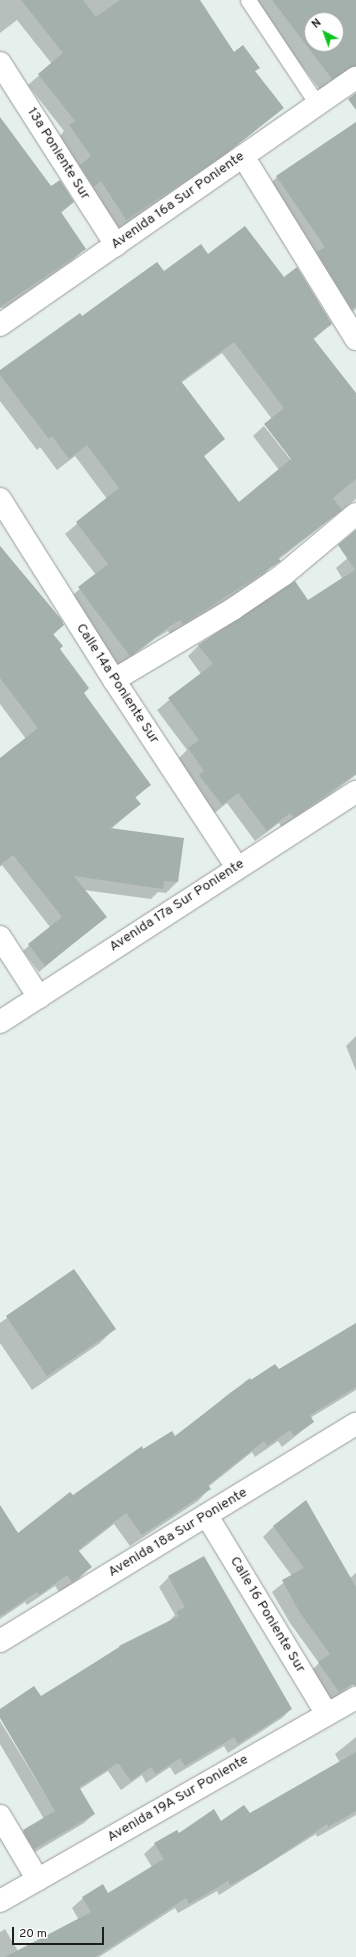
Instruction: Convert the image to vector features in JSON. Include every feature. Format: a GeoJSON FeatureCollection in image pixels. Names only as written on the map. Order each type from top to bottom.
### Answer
{"type":"FeatureCollection","features":[{"type":"Feature","properties":{"kind":"street","name":"13a Poniente Sur"},"geometry":{"type":"LineString","coordinates":[[0,63],[116,245]]}},
{"type":"Feature","properties":{"kind":"street","name":"Avenida 16a Sur Poniente"},"geometry":{"type":"LineString","coordinates":[[0,326],[356,78]]}},
{"type":"Feature","properties":{"kind":"street"},"geometry":{"type":"LineString","coordinates":[[243,156],[356,340]]}},
{"type":"Feature","properties":{"kind":"street","name":"Calle 14a Poniente Sur"},"geometry":{"type":"LineString","coordinates":[[0,499],[114,680],[237,867]]}},
{"type":"Feature","properties":{"kind":"street"},"geometry":{"type":"LineString","coordinates":[[114,680],[233,609],[283,575],[356,514]]}},
{"type":"Feature","properties":{"kind":"street","name":"Avenida 17a Sur Poniente"},"geometry":{"type":"LineString","coordinates":[[0,1022],[237,867],[356,792]]}},
{"type":"Feature","properties":{"kind":"street"},"geometry":{"type":"LineString","coordinates":[[0,938],[39,997]]}},
{"type":"Feature","properties":{"kind":"street","name":"Avenida 18a Sur Poniente"},"geometry":{"type":"LineString","coordinates":[[0,1641],[356,1424]]}},
{"type":"Feature","properties":{"kind":"street","name":"Calle 16 Poniente Sur"},"geometry":{"type":"LineString","coordinates":[[206,1516],[327,1714]]}},
{"type":"Feature","properties":{"kind":"street","name":"Avenida 19A Sur Poniente"},"geometry":{"type":"LineString","coordinates":[[0,1901],[356,1698]]}},
{"type":"Feature","properties":{"kind":"street"},"geometry":{"type":"LineString","coordinates":[[0,1816],[38,1880]]}},
{"type":"Feature","properties":{"kind":"lane"},"geometry":{"type":"LineString","coordinates":[[248,0],[317,104]]}},
{"type":"Feature","properties":{"kind":"building"},"geometry":{"type":"Polygon","coordinates":[[[21,0],[83,0],[96,17],[120,0],[200,0],[234,52],[243,45],[260,68],[255,71],[284,108],[224,155],[126,220],[101,181],[94,187],[80,165],[91,156],[69,125],[75,121],[38,74],[63,53],[21,0]]]}},
{"type":"Feature","properties":{"kind":"building"},"geometry":{"type":"Polygon","coordinates":[[[272,0],[356,0],[356,66],[332,79],[311,52],[344,52],[344,12],[304,12],[304,42],[272,0]]]}},
{"type":"Feature","properties":{"kind":"building"},"geometry":{"type":"Polygon","coordinates":[[[356,93],[356,110],[348,99],[356,93]]]}},
{"type":"Feature","properties":{"kind":"building"},"geometry":{"type":"Polygon","coordinates":[[[0,117],[51,186],[60,180],[74,202],[61,212],[86,249],[0,307],[0,117]]]}},
{"type":"Feature","properties":{"kind":"building"},"geometry":{"type":"Polygon","coordinates":[[[356,122],[356,306],[352,309],[317,252],[325,247],[276,176],[356,122]]]}},
{"type":"Feature","properties":{"kind":"building"},"geometry":{"type":"Polygon","coordinates":[[[245,226],[284,277],[297,267],[332,324],[313,338],[356,393],[356,479],[333,498],[342,510],[278,558],[281,561],[183,624],[180,620],[130,656],[78,587],[108,564],[76,522],[119,488],[87,445],[69,459],[52,436],[49,439],[0,375],[0,370],[80,313],[82,316],[157,262],[164,271],[201,244],[208,254],[245,226]],[[234,342],[181,381],[225,439],[204,456],[239,502],[291,459],[264,424],[284,408],[234,342]]]}},
{"type":"Feature","properties":{"kind":"building"},"geometry":{"type":"Polygon","coordinates":[[[356,530],[356,774],[294,817],[290,813],[267,831],[238,793],[222,805],[199,775],[204,771],[188,748],[199,740],[168,698],[213,664],[198,645],[295,581],[308,600],[355,570],[338,545],[356,530]]]}},
{"type":"Feature","properties":{"kind":"building"},"geometry":{"type":"Polygon","coordinates":[[[0,546],[61,619],[64,625],[53,634],[63,646],[60,649],[89,688],[84,693],[151,785],[135,797],[141,804],[110,828],[184,838],[178,882],[164,881],[163,889],[74,876],[107,917],[45,966],[28,944],[62,917],[13,855],[0,865],[0,758],[38,728],[0,678],[0,546]]]}},
{"type":"Feature","properties":{"kind":"building"},"geometry":{"type":"Polygon","coordinates":[[[74,1269],[116,1329],[47,1376],[6,1316],[74,1269]]]}},
{"type":"Feature","properties":{"kind":"building"},"geometry":{"type":"Polygon","coordinates":[[[356,1323],[356,1387],[310,1415],[314,1422],[294,1436],[290,1430],[267,1446],[264,1441],[208,1485],[211,1489],[142,1535],[126,1513],[78,1550],[92,1567],[72,1582],[67,1575],[39,1595],[37,1592],[0,1616],[0,1505],[18,1533],[70,1492],[73,1495],[142,1446],[143,1449],[172,1431],[175,1436],[250,1378],[251,1380],[275,1364],[279,1369],[356,1323]]]}},
{"type":"Feature","properties":{"kind":"building"},"geometry":{"type":"Polygon","coordinates":[[[306,1500],[356,1587],[356,1686],[352,1684],[339,1692],[318,1662],[330,1654],[300,1613],[282,1580],[304,1568],[273,1526],[306,1500]]]}},
{"type":"Feature","properties":{"kind":"building"},"geometry":{"type":"Polygon","coordinates":[[[204,1556],[292,1709],[238,1744],[234,1737],[185,1766],[180,1758],[156,1774],[151,1767],[131,1781],[118,1763],[79,1787],[95,1814],[34,1849],[23,1830],[55,1811],[0,1718],[0,1709],[34,1686],[41,1696],[120,1647],[119,1646],[179,1616],[176,1612],[185,1607],[168,1576],[204,1556]]]}},
{"type":"Feature","properties":{"kind":"building"},"geometry":{"type":"Polygon","coordinates":[[[356,1752],[356,1811],[328,1827],[327,1824],[258,1870],[230,1885],[228,1881],[189,1904],[186,1898],[95,1957],[5,1957],[91,1912],[82,1897],[103,1884],[108,1893],[164,1859],[154,1843],[177,1830],[179,1833],[214,1809],[221,1821],[244,1805],[250,1813],[356,1752]]]}}]}
